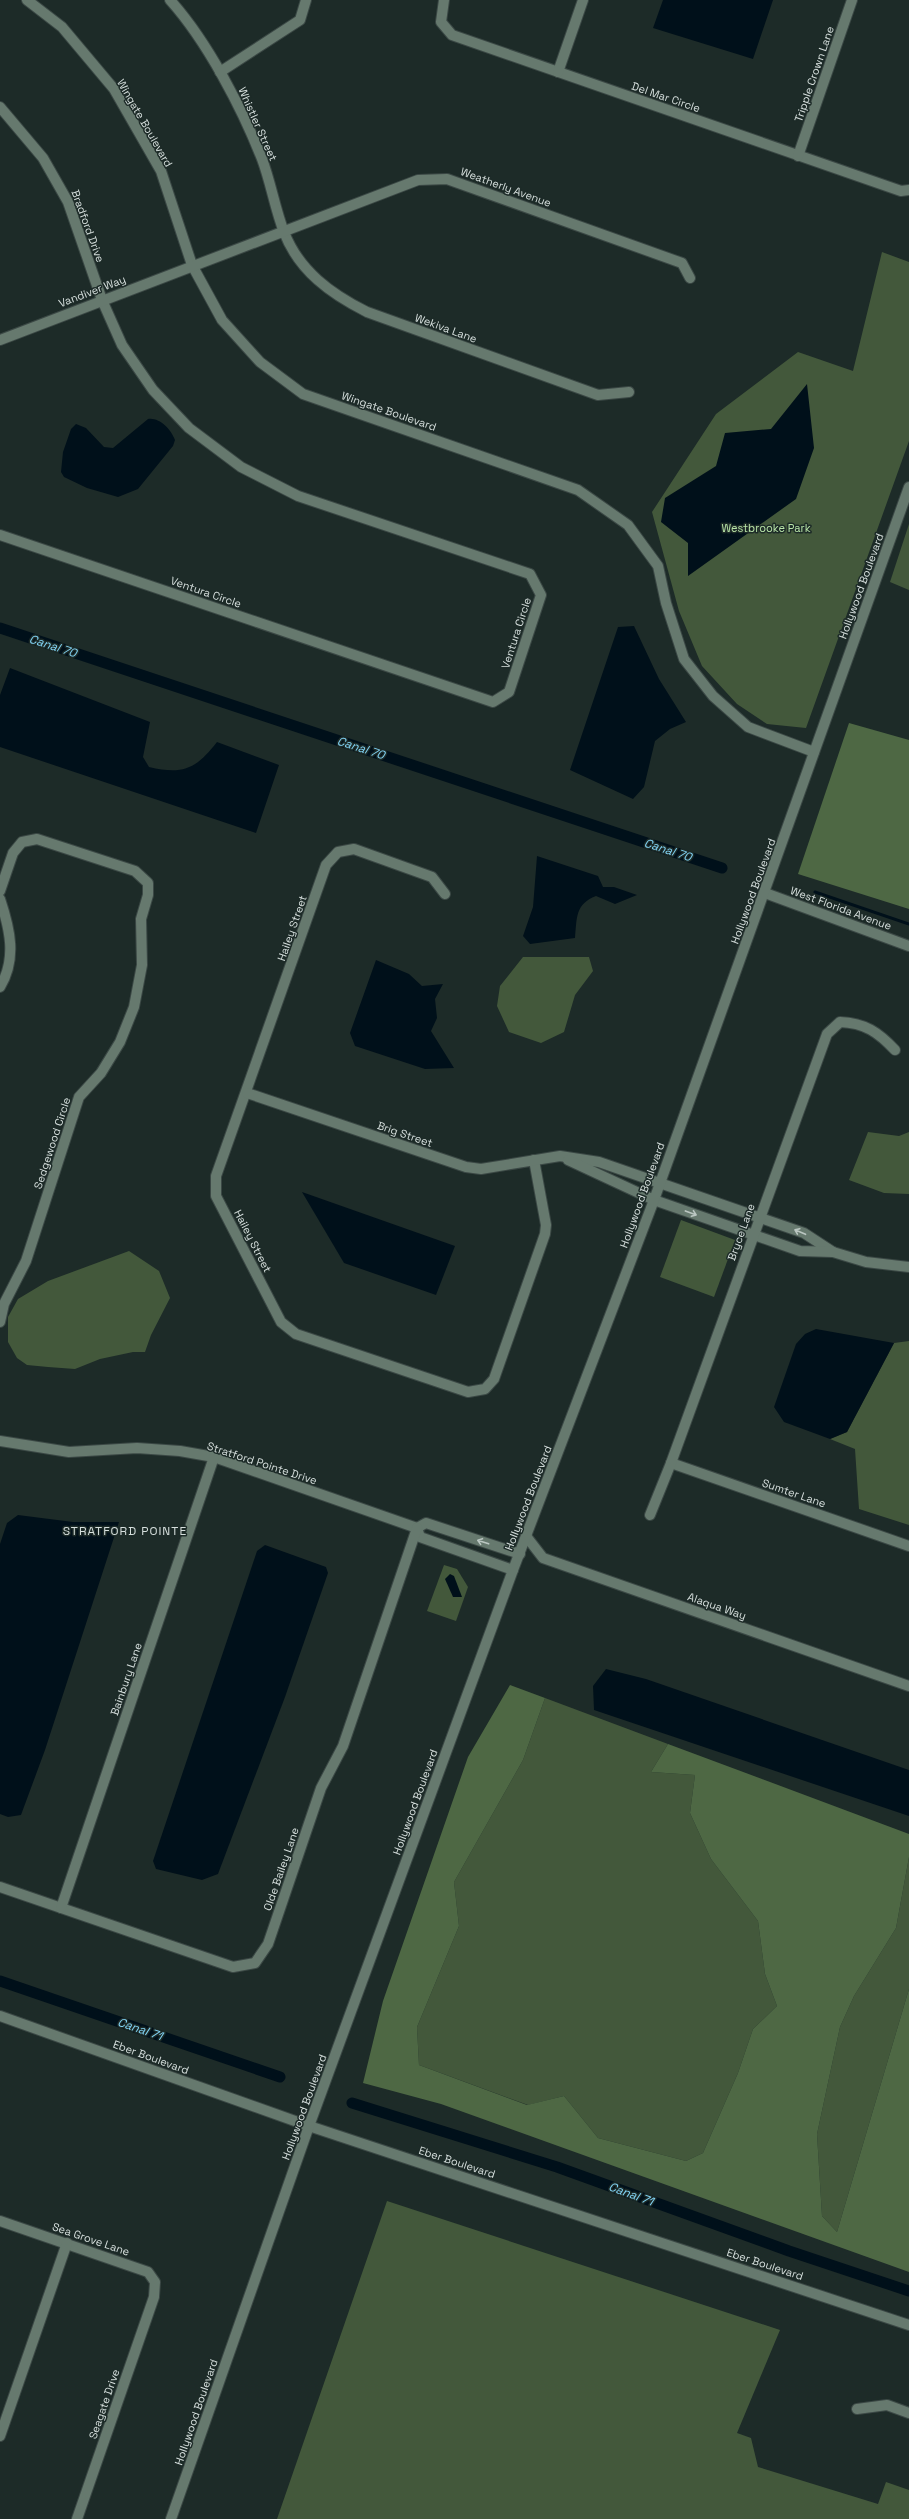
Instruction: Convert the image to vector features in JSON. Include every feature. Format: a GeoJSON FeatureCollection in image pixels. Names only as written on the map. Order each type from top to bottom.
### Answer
{"type":"FeatureCollection","features":[{"type":"Feature","properties":{"kind":"street","name":"Wingate Boulevard"},"geometry":{"type":"LineString","coordinates":[[27,0],[62,27],[114,89],[161,171],[192,265],[222,320],[260,362],[303,394],[578,490],[628,525],[658,566],[666,603],[684,659],[713,696],[748,727],[814,752]]}},
{"type":"Feature","properties":{"kind":"street","name":"Whistler Street"},"geometry":{"type":"LineString","coordinates":[[170,0],[185,17],[220,72],[262,159],[284,233]]}},
{"type":"Feature","properties":{"kind":"street"},"geometry":{"type":"LineString","coordinates":[[220,72],[300,20],[306,0]]}},
{"type":"Feature","properties":{"kind":"street","name":"Del Mar Circle"},"geometry":{"type":"LineString","coordinates":[[444,0],[441,22],[452,35],[901,191],[909,190]]}},
{"type":"Feature","properties":{"kind":"street"},"geometry":{"type":"LineString","coordinates":[[558,72],[583,0]]}},
{"type":"Feature","properties":{"kind":"street","name":"Tripple Crown Lane"},"geometry":{"type":"LineString","coordinates":[[798,156],[852,0]]}},
{"type":"Feature","properties":{"kind":"street","name":"Bradford Drive"},"geometry":{"type":"LineString","coordinates":[[0,107],[43,158],[68,202],[102,300]]}},
{"type":"Feature","properties":{"kind":"street","name":"Weatherly Avenue"},"geometry":{"type":"LineString","coordinates":[[192,265],[284,233],[418,180],[447,179],[682,262],[690,278]]}},
{"type":"Feature","properties":{"kind":"street","name":"Wekiva Lane"},"geometry":{"type":"LineString","coordinates":[[284,233],[298,257],[316,280],[336,297],[367,312],[598,395],[629,392]]}},
{"type":"Feature","properties":{"kind":"street","name":"Vandiver Way"},"geometry":{"type":"LineString","coordinates":[[0,340],[192,265]]}},
{"type":"Feature","properties":{"kind":"street","name":"Ventura Circle"},"geometry":{"type":"LineString","coordinates":[[0,534],[493,702],[509,692],[541,594],[530,574],[298,496],[241,467],[189,428],[153,390],[122,345],[102,300]]}},
{"type":"Feature","properties":{"kind":"street","name":"Hollywood Boulevard"},"geometry":{"type":"LineString","coordinates":[[171,2519],[309,2126],[513,1570],[654,1200],[909,487]]}},
{"type":"Feature","properties":{"kind":"street","name":"Sedgewood Circle"},"geometry":{"type":"LineString","coordinates":[[0,891],[13,853],[22,842],[37,839],[135,870],[148,882],[148,895],[141,919],[142,965],[134,1007],[116,1048],[101,1073],[79,1097],[26,1261],[4,1304],[0,1322]]}},
{"type":"Feature","properties":{"kind":"street","name":"Hailey Street"},"geometry":{"type":"LineString","coordinates":[[445,894],[432,877],[354,849],[338,852],[326,865],[247,1093],[216,1176],[216,1196],[281,1322],[296,1334],[468,1392],[485,1390],[494,1379],[545,1234],[546,1225],[534,1160]]}},
{"type":"Feature","properties":{"kind":"street","name":"West Florida Avenue"},"geometry":{"type":"LineString","coordinates":[[765,893],[909,946]]}},
{"type":"Feature","properties":{"kind":"street"},"geometry":{"type":"LineString","coordinates":[[0,899],[11,940],[10,966],[0,987]]}},
{"type":"Feature","properties":{"kind":"street","name":"Bryce Lane"},"geometry":{"type":"LineString","coordinates":[[650,1516],[671,1463],[827,1034],[840,1022],[852,1022],[878,1032],[895,1050]]}},
{"type":"Feature","properties":{"kind":"street","name":"Brig Street"},"geometry":{"type":"LineString","coordinates":[[247,1093],[466,1167],[481,1169],[560,1156],[599,1162],[804,1233],[833,1252]]}},
{"type":"Feature","properties":{"kind":"street"},"geometry":{"type":"LineString","coordinates":[[560,1156],[654,1200],[800,1251],[833,1252],[866,1262],[909,1267]]}},
{"type":"Feature","properties":{"kind":"street","name":"Stratford Pointe Drive"},"geometry":{"type":"LineString","coordinates":[[0,1442],[69,1452],[137,1448],[180,1451],[214,1457],[417,1528]]}},
{"type":"Feature","properties":{"kind":"street","name":"Bainbury Lane"},"geometry":{"type":"LineString","coordinates":[[62,1908],[214,1457]]}},
{"type":"Feature","properties":{"kind":"street","name":"Sumter Lane"},"geometry":{"type":"LineString","coordinates":[[671,1463],[909,1546]]}},
{"type":"Feature","properties":{"kind":"street"},"geometry":{"type":"LineString","coordinates":[[513,1570],[420,1537],[417,1528],[426,1523],[520,1554]]}},
{"type":"Feature","properties":{"kind":"street","name":"Olde Bailey Lane"},"geometry":{"type":"LineString","coordinates":[[0,1887],[233,1967],[255,1963],[268,1944],[321,1788],[343,1746],[417,1528]]}},
{"type":"Feature","properties":{"kind":"street","name":"Alaqua Way"},"geometry":{"type":"LineString","coordinates":[[526,1536],[543,1558],[909,1686]]}},
{"type":"Feature","properties":{"kind":"street","name":"Eber Boulevard"},"geometry":{"type":"LineString","coordinates":[[0,2016],[309,2126],[909,2325]]}},
{"type":"Feature","properties":{"kind":"street","name":"Sea Grove Lane"},"geometry":{"type":"LineString","coordinates":[[0,2221],[148,2272],[155,2282],[154,2296]]}},
{"type":"Feature","properties":{"kind":"street"},"geometry":{"type":"LineString","coordinates":[[0,2436],[67,2243]]}},
{"type":"Feature","properties":{"kind":"street","name":"Seagate Drive"},"geometry":{"type":"LineString","coordinates":[[77,2519],[154,2296]]}},
{"type":"Feature","properties":{"kind":"street"},"geometry":{"type":"LineString","coordinates":[[857,2409],[887,2406],[909,2413]]}},
{"type":"Feature","properties":{"kind":"green space","name":"Westbrooke Park"},"geometry":{"type":"Polygon","coordinates":[[[882,252],[909,262],[909,441],[806,728],[767,724],[737,704],[702,666],[679,611],[652,512],[716,414],[798,352],[853,371],[882,252]]]}},
{"type":"Feature","properties":{"kind":"green space"},"geometry":{"type":"Polygon","coordinates":[[[909,524],[909,590],[890,582],[909,524]]]}},
{"type":"Feature","properties":{"kind":"green space"},"geometry":{"type":"Polygon","coordinates":[[[849,723],[909,740],[909,909],[798,874],[849,723]]]}},
{"type":"Feature","properties":{"kind":"green space"},"geometry":{"type":"Polygon","coordinates":[[[523,957],[589,957],[593,971],[575,995],[564,1032],[541,1043],[509,1032],[497,1006],[500,986],[523,957]]]}},
{"type":"Feature","properties":{"kind":"green space"},"geometry":{"type":"Polygon","coordinates":[[[868,1132],[899,1136],[909,1132],[909,1194],[884,1193],[849,1180],[868,1132]]]}},
{"type":"Feature","properties":{"kind":"green space"},"geometry":{"type":"Polygon","coordinates":[[[681,1220],[735,1240],[714,1297],[660,1277],[681,1220]]]}},
{"type":"Feature","properties":{"kind":"green space"},"geometry":{"type":"Polygon","coordinates":[[[129,1251],[159,1271],[170,1298],[151,1335],[145,1352],[133,1352],[100,1359],[75,1369],[27,1365],[17,1358],[8,1342],[8,1317],[18,1299],[48,1281],[129,1251]]]}},
{"type":"Feature","properties":{"kind":"green space"},"geometry":{"type":"Polygon","coordinates":[[[909,1341],[909,1525],[859,1509],[855,1449],[830,1439],[847,1432],[894,1343],[909,1341]]]}},
{"type":"Feature","properties":{"kind":"green space"},"geometry":{"type":"Polygon","coordinates":[[[444,1565],[457,1569],[468,1587],[456,1621],[427,1611],[444,1565]]]}},
{"type":"Feature","properties":{"kind":"green space"},"geometry":{"type":"Polygon","coordinates":[[[510,1685],[545,1698],[523,1760],[454,1882],[459,1926],[417,2027],[419,2065],[527,2105],[564,2096],[598,2138],[686,2161],[703,2153],[738,2073],[753,2029],[777,2006],[765,1974],[758,1921],[711,1859],[690,1813],[695,1775],[651,1772],[668,1744],[909,1834],[909,1857],[896,1928],[854,1996],[840,2027],[817,2134],[822,2216],[837,2232],[909,1989],[909,2272],[441,2104],[363,2083],[383,2001],[468,1757],[510,1685]]]}},
{"type":"Feature","properties":{"kind":"green space"},"geometry":{"type":"Polygon","coordinates":[[[545,1698],[668,1744],[651,1772],[695,1775],[690,1813],[711,1859],[758,1921],[765,1974],[777,2006],[753,2029],[738,2073],[703,2153],[686,2161],[598,2138],[564,2096],[528,2105],[419,2065],[417,2027],[459,1926],[454,1882],[523,1760],[545,1698]]]}},
{"type":"Feature","properties":{"kind":"green space"},"geometry":{"type":"Polygon","coordinates":[[[909,1857],[909,1989],[837,2232],[822,2216],[817,2134],[840,2027],[854,1996],[896,1928],[909,1857]]]}},
{"type":"Feature","properties":{"kind":"green space"},"geometry":{"type":"Polygon","coordinates":[[[387,2201],[780,2330],[737,2433],[751,2438],[758,2467],[878,2504],[886,2482],[909,2490],[909,2519],[277,2519],[387,2201]]]}},
{"type":"Feature","properties":{"kind":"water"},"geometry":{"type":"Polygon","coordinates":[[[663,0],[773,0],[753,59],[653,28],[663,0]]]}},
{"type":"Feature","properties":{"kind":"water"},"geometry":{"type":"Polygon","coordinates":[[[807,384],[814,448],[796,499],[688,576],[688,543],[661,522],[665,498],[716,466],[725,433],[771,429],[807,384]]]}},
{"type":"Feature","properties":{"kind":"water"},"geometry":{"type":"Polygon","coordinates":[[[148,419],[156,420],[168,428],[175,440],[173,446],[138,489],[118,497],[87,488],[64,477],[61,472],[63,452],[71,429],[76,424],[86,428],[104,447],[113,448],[148,419]]]}},
{"type":"Feature","properties":{"kind":"water"},"geometry":{"type":"Polygon","coordinates":[[[634,626],[659,679],[686,722],[670,729],[655,741],[644,787],[633,799],[570,770],[618,627],[634,626]]]}},
{"type":"Feature","properties":{"kind":"water"},"geometry":{"type":"Polygon","coordinates":[[[10,668],[150,722],[143,757],[149,767],[171,770],[188,768],[202,758],[217,742],[279,765],[256,833],[0,747],[0,695],[10,668]]]}},
{"type":"Feature","properties":{"kind":"water"},"geometry":{"type":"Polygon","coordinates":[[[537,856],[598,876],[603,887],[614,887],[637,895],[615,904],[596,896],[589,899],[584,903],[578,912],[575,938],[530,944],[523,936],[533,907],[537,856]]]}},
{"type":"Feature","properties":{"kind":"water"},"geometry":{"type":"Polygon","coordinates":[[[376,960],[409,974],[422,986],[443,984],[435,999],[437,1018],[431,1031],[454,1068],[425,1069],[355,1046],[350,1033],[376,960]]]}},
{"type":"Feature","properties":{"kind":"water"},"geometry":{"type":"Polygon","coordinates":[[[302,1192],[455,1246],[436,1295],[344,1263],[302,1192]]]}},
{"type":"Feature","properties":{"kind":"water"},"geometry":{"type":"Polygon","coordinates":[[[816,1329],[894,1343],[847,1432],[830,1439],[784,1422],[774,1407],[796,1344],[805,1334],[816,1329]]]}},
{"type":"Feature","properties":{"kind":"water"},"geometry":{"type":"Polygon","coordinates":[[[18,1515],[73,1522],[119,1522],[45,1750],[21,1815],[8,1817],[0,1814],[0,1544],[7,1523],[18,1515]]]}},
{"type":"Feature","properties":{"kind":"water"},"geometry":{"type":"Polygon","coordinates":[[[265,1545],[326,1567],[328,1573],[285,1697],[218,1874],[202,1880],[156,1869],[153,1861],[257,1551],[265,1545]]]}},
{"type":"Feature","properties":{"kind":"water"},"geometry":{"type":"Polygon","coordinates":[[[450,1574],[454,1576],[462,1597],[453,1597],[445,1579],[450,1574]]]}},
{"type":"Feature","properties":{"kind":"water"},"geometry":{"type":"Polygon","coordinates":[[[606,1669],[646,1679],[909,1770],[909,1816],[594,1710],[593,1686],[606,1669]]]}},
{"type":"Feature","properties":{"kind":"waterway","name":"Canal 70"},"geometry":{"type":"LineString","coordinates":[[0,628],[722,868]]}},
{"type":"Feature","properties":{"kind":"waterway"},"geometry":{"type":"LineString","coordinates":[[815,892],[909,924]]}},
{"type":"Feature","properties":{"kind":"waterway","name":"Canal 71"},"geometry":{"type":"LineString","coordinates":[[0,1981],[280,2077]]}},
{"type":"Feature","properties":{"kind":"waterway","name":"Canal 71"},"geometry":{"type":"LineString","coordinates":[[352,2103],[557,2167],[789,2251],[909,2291]]}},
{"type":"Feature","properties":{"kind":"district","name":"STRATFORD POINTE"},"geometry":{"type":"Point","coordinates":[125,1531]}}]}
